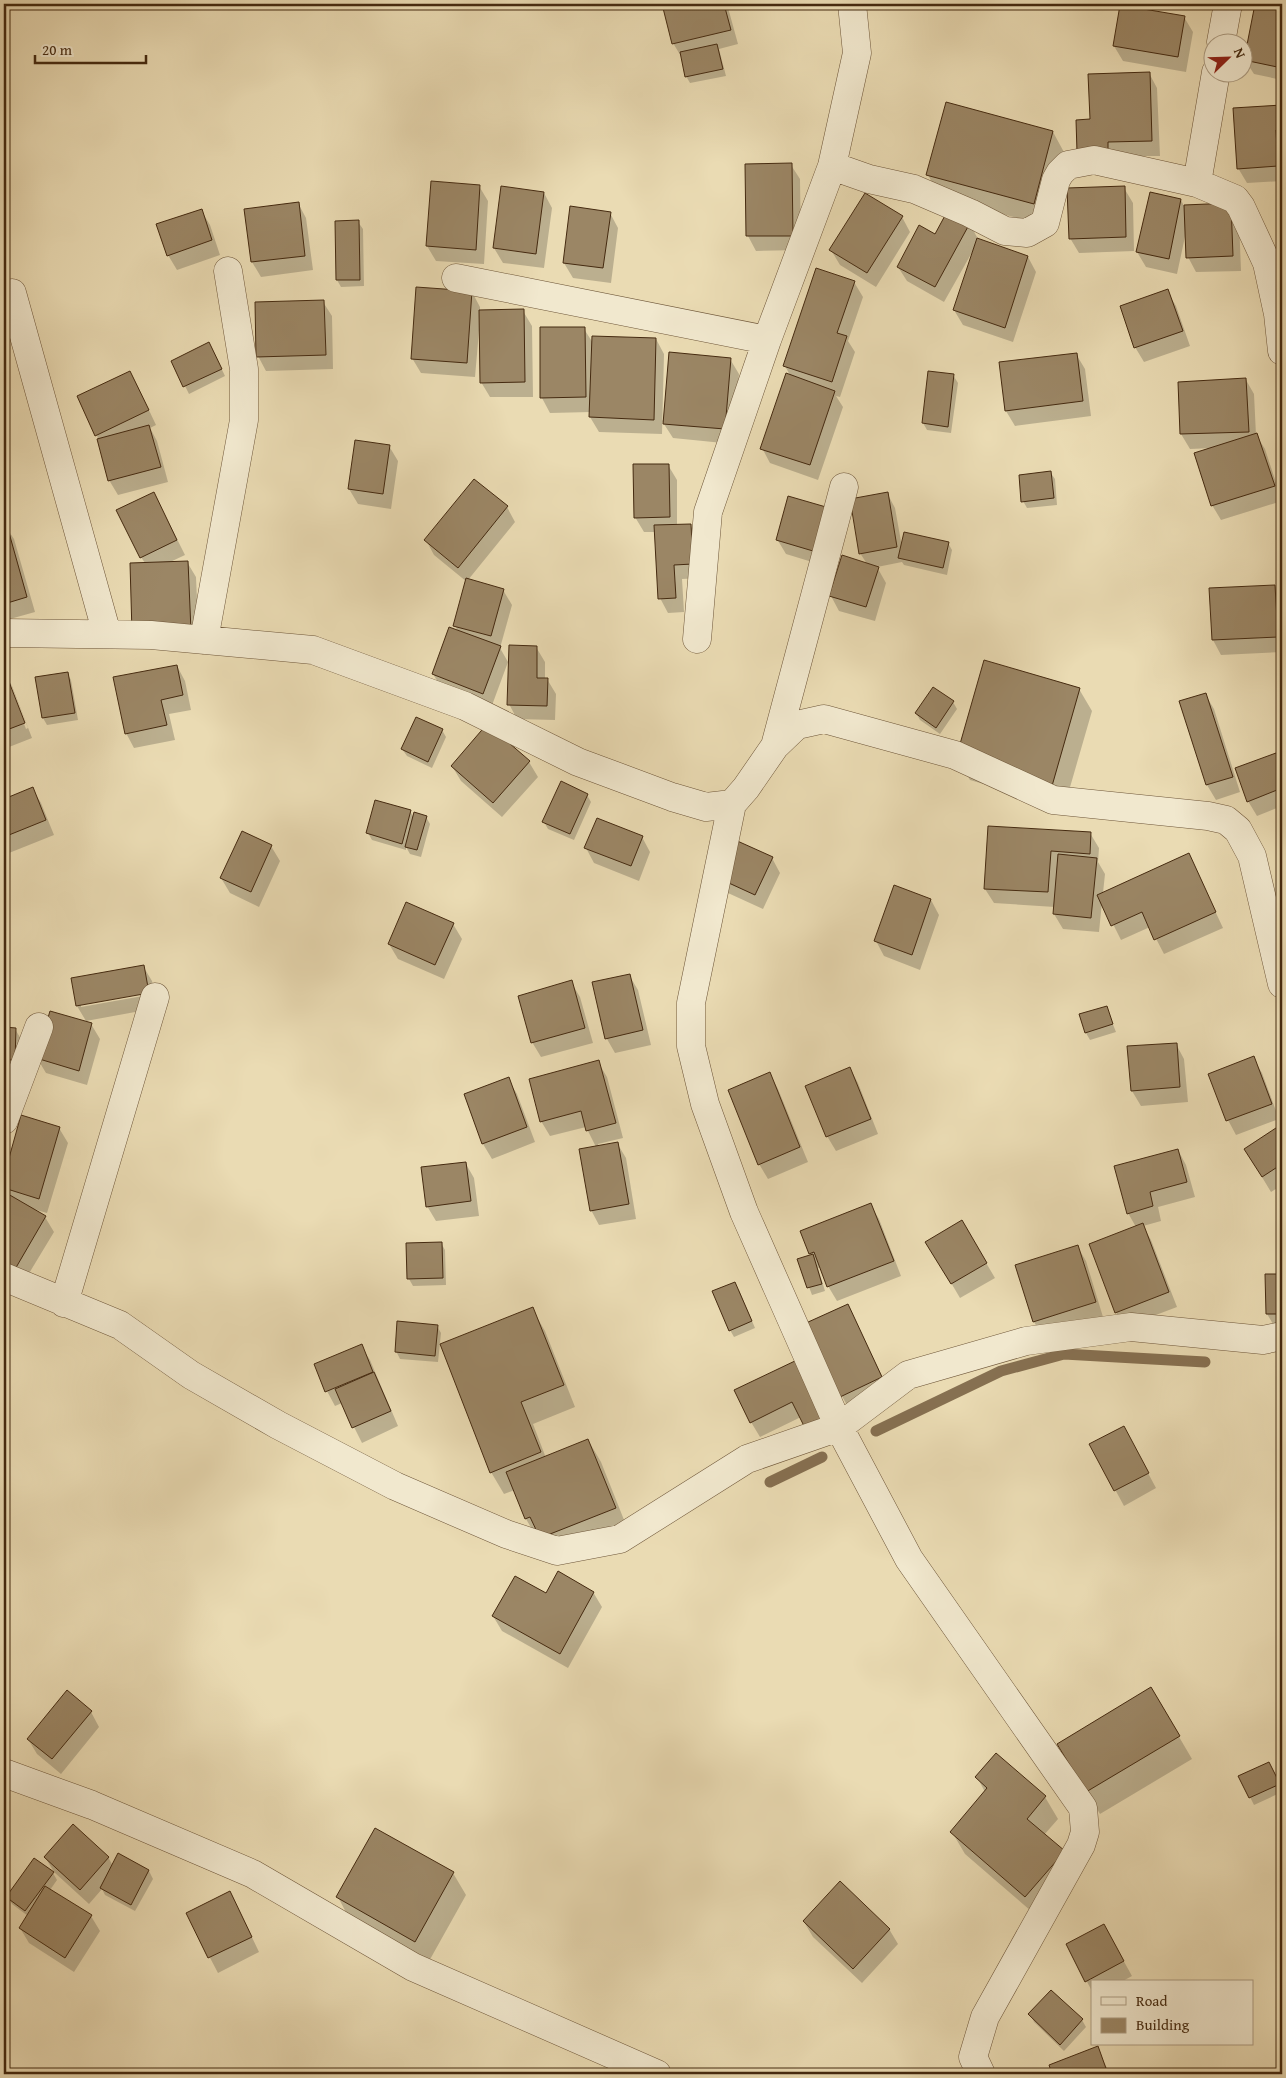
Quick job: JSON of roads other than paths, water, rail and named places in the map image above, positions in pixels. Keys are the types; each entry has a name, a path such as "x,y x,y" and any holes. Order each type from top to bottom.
{"street":[{"path":"697,639 708,512 767,340 832,166 857,53 852,4"},
{"path":"1223,32 1228,4"},
{"path":"1197,183 1214,82"},
{"path":"832,166 869,179 914,189 970,213 1005,231 1027,233 1044,223 1056,180 1068,165 1094,160 1197,183 1235,199 1241,207 1267,263 1278,314 1282,351"},
{"path":"204,640 244,420 244,369 228,271"},
{"path":"456,278 767,340"},
{"path":"12,294 107,634"},
{"path":"775,746 844,487"},
{"path":"4,633 151,635 314,650 465,706 578,762 672,797 706,807 732,804"},
{"path":"981,2074 973,2057 985,2017 1076,1858 1085,1832 1083,1808 909,1559 839,1427 744,1212 705,1104 691,1046 691,1003 732,804 746,788 775,746 797,725 824,719 955,755 1053,800 1208,816 1226,820 1238,830 1252,856 1282,984"},
{"path":"64,1303 155,997"},
{"path":"4,1120 39,1028"},
{"path":"4,1277 120,1325 191,1374 278,1425 395,1486 506,1534 557,1551 620,1539 747,1459 839,1427 908,1375 1026,1341 1131,1327 1263,1340 1282,1336"},
{"path":"4,1773 92,1805 253,1874 413,1968 657,2074"}],"waterway":[{"path":"876,1431 1001,1371 1064,1354 1205,1362"},
{"path":"770,1482 822,1457"}]}
